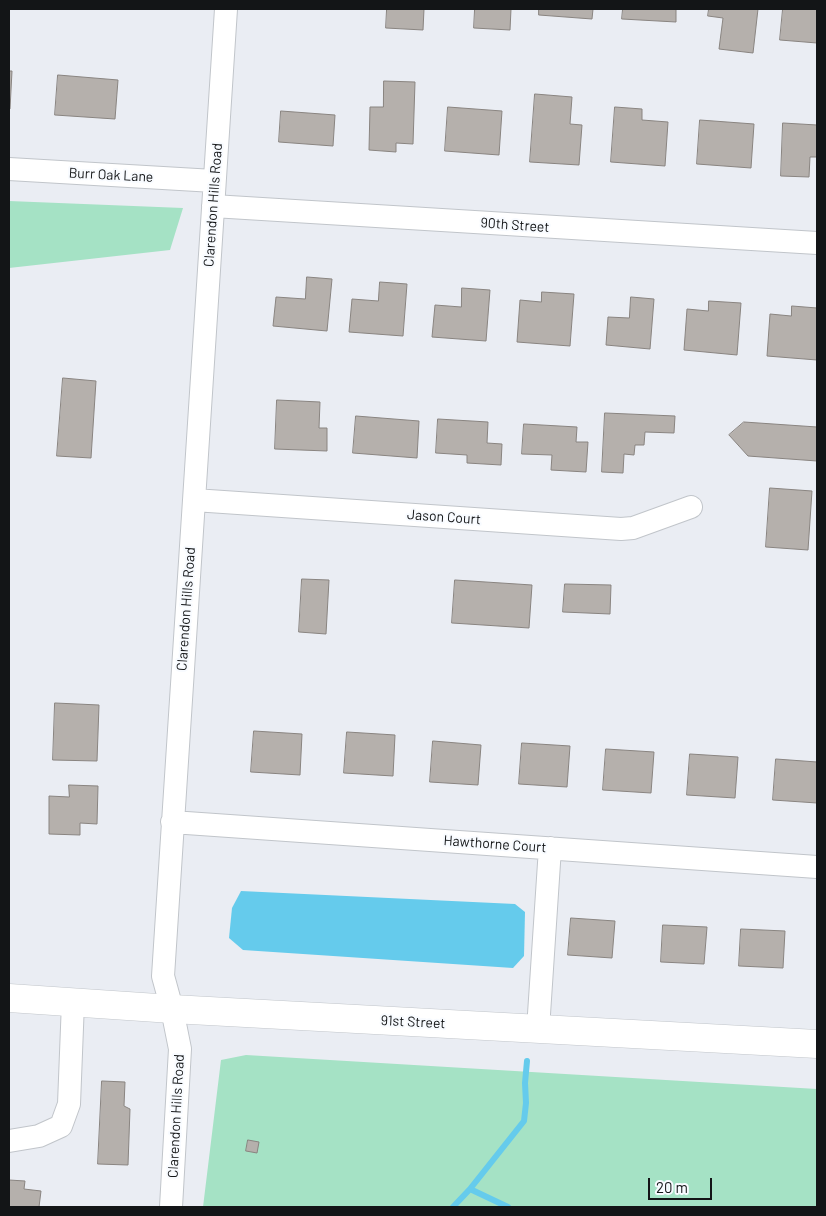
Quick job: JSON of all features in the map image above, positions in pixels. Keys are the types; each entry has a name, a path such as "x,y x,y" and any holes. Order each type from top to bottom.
{"main road":[{"name":"91st Street","path":"9,998 172,1009 817,1044"}],"street":[{"name":"Clarendon Hills Road","path":"171,1207 180,1048 172,1009 162,976 226,9"},
{"name":"Burr Oak Lane","path":"9,169 214,181"},
{"name":"90th Street","path":"212,206 817,243"},
{"name":"Jason Court","path":"194,500 621,529 633,528 691,507"},
{"name":"Hawthorne Court","path":"172,822 817,867"},
{"path":"538,1029 550,848"},
{"path":"9,1141 39,1136 61,1126 69,1104 73,1002"}],"green space":[{"path":"9,201 183,208 170,250 9,268"},
{"path":"246,1055 817,1089 817,1207 203,1207 221,1060"}],"water":[{"path":"241,891 515,904 525,912 524,956 513,968 243,950 229,938 232,908"}],"building":[{"path":"387,9 424,9 423,30 386,28"},
{"path":"475,9 511,9 510,30 474,28"},
{"path":"539,9 593,9 592,19 539,15"},
{"path":"623,9 676,9 676,22 622,19"},
{"path":"709,9 758,9 753,53 719,49 723,18 708,16"},
{"path":"783,9 817,9 817,43 780,40"},
{"path":"9,71 12,71 10,109 9,109"},
{"path":"58,75 118,80 115,119 55,115"},
{"path":"384,81 415,82 413,144 396,143 396,152 369,150 370,107 383,107"},
{"path":"535,94 572,97 570,124 582,125 579,165 530,162"},
{"path":"448,107 502,111 499,155 445,151"},
{"path":"615,107 642,109 642,120 668,122 665,166 611,162"},
{"path":"281,111 335,115 333,146 279,142"},
{"path":"700,120 754,124 751,168 697,164"},
{"path":"783,123 817,125 817,157 810,157 809,177 781,176"},
{"path":"307,277 332,279 327,331 273,326 276,297 305,299"},
{"path":"380,282 407,284 403,336 349,332 352,299 378,301"},
{"path":"462,288 490,290 486,341 432,337 435,305 461,307"},
{"path":"542,292 574,294 570,346 517,342 520,300 541,302"},
{"path":"631,297 654,299 650,349 606,345 608,317 629,318"},
{"path":"709,301 741,303 737,355 684,350 687,309 708,311"},
{"path":"792,306 817,308 817,360 767,356 770,314 791,316"},
{"path":"63,378 96,381 91,458 57,456"},
{"path":"277,400 320,402 319,428 327,428 327,451 275,449"},
{"path":"605,413 675,416 674,433 645,432 644,445 635,445 634,455 624,454 623,473 602,472"},
{"path":"356,416 419,421 417,458 353,453"},
{"path":"438,419 488,422 487,443 502,444 501,465 467,463 467,455 436,453"},
{"path":"744,422 817,427 817,461 748,456 729,435"},
{"path":"524,424 577,427 576,442 588,442 586,472 551,470 552,455 522,454"},
{"path":"770,488 812,491 808,550 766,547"},
{"path":"302,579 329,580 326,634 299,632"},
{"path":"455,580 532,585 529,628 452,623"},
{"path":"565,584 611,585 610,614 563,612"},
{"path":"55,703 99,705 97,761 53,760"},
{"path":"254,731 302,734 300,775 251,772"},
{"path":"347,732 395,735 393,776 344,773"},
{"path":"433,741 481,745 478,785 430,782"},
{"path":"522,743 570,746 567,787 519,784"},
{"path":"606,749 654,752 651,793 603,790"},
{"path":"690,754 738,757 735,798 687,795"},
{"path":"776,759 817,762 817,803 773,800"},
{"path":"69,785 98,786 97,824 80,823 80,835 49,834 49,796 69,797"},
{"path":"571,918 615,921 612,958 568,955"},
{"path":"663,925 707,927 704,964 661,962"},
{"path":"741,929 785,931 783,968 739,966"},
{"path":"102,1081 125,1082 124,1106 130,1109 128,1165 98,1164"},
{"path":"248,1140 259,1142 257,1153 246,1151"},
{"path":"9,1180 25,1181 24,1189 41,1191 39,1207 9,1207"}],"waterway":[{"path":"470,1189 524,1121 527,1061"},
{"path":"453,1207 470,1189 508,1207"}]}
